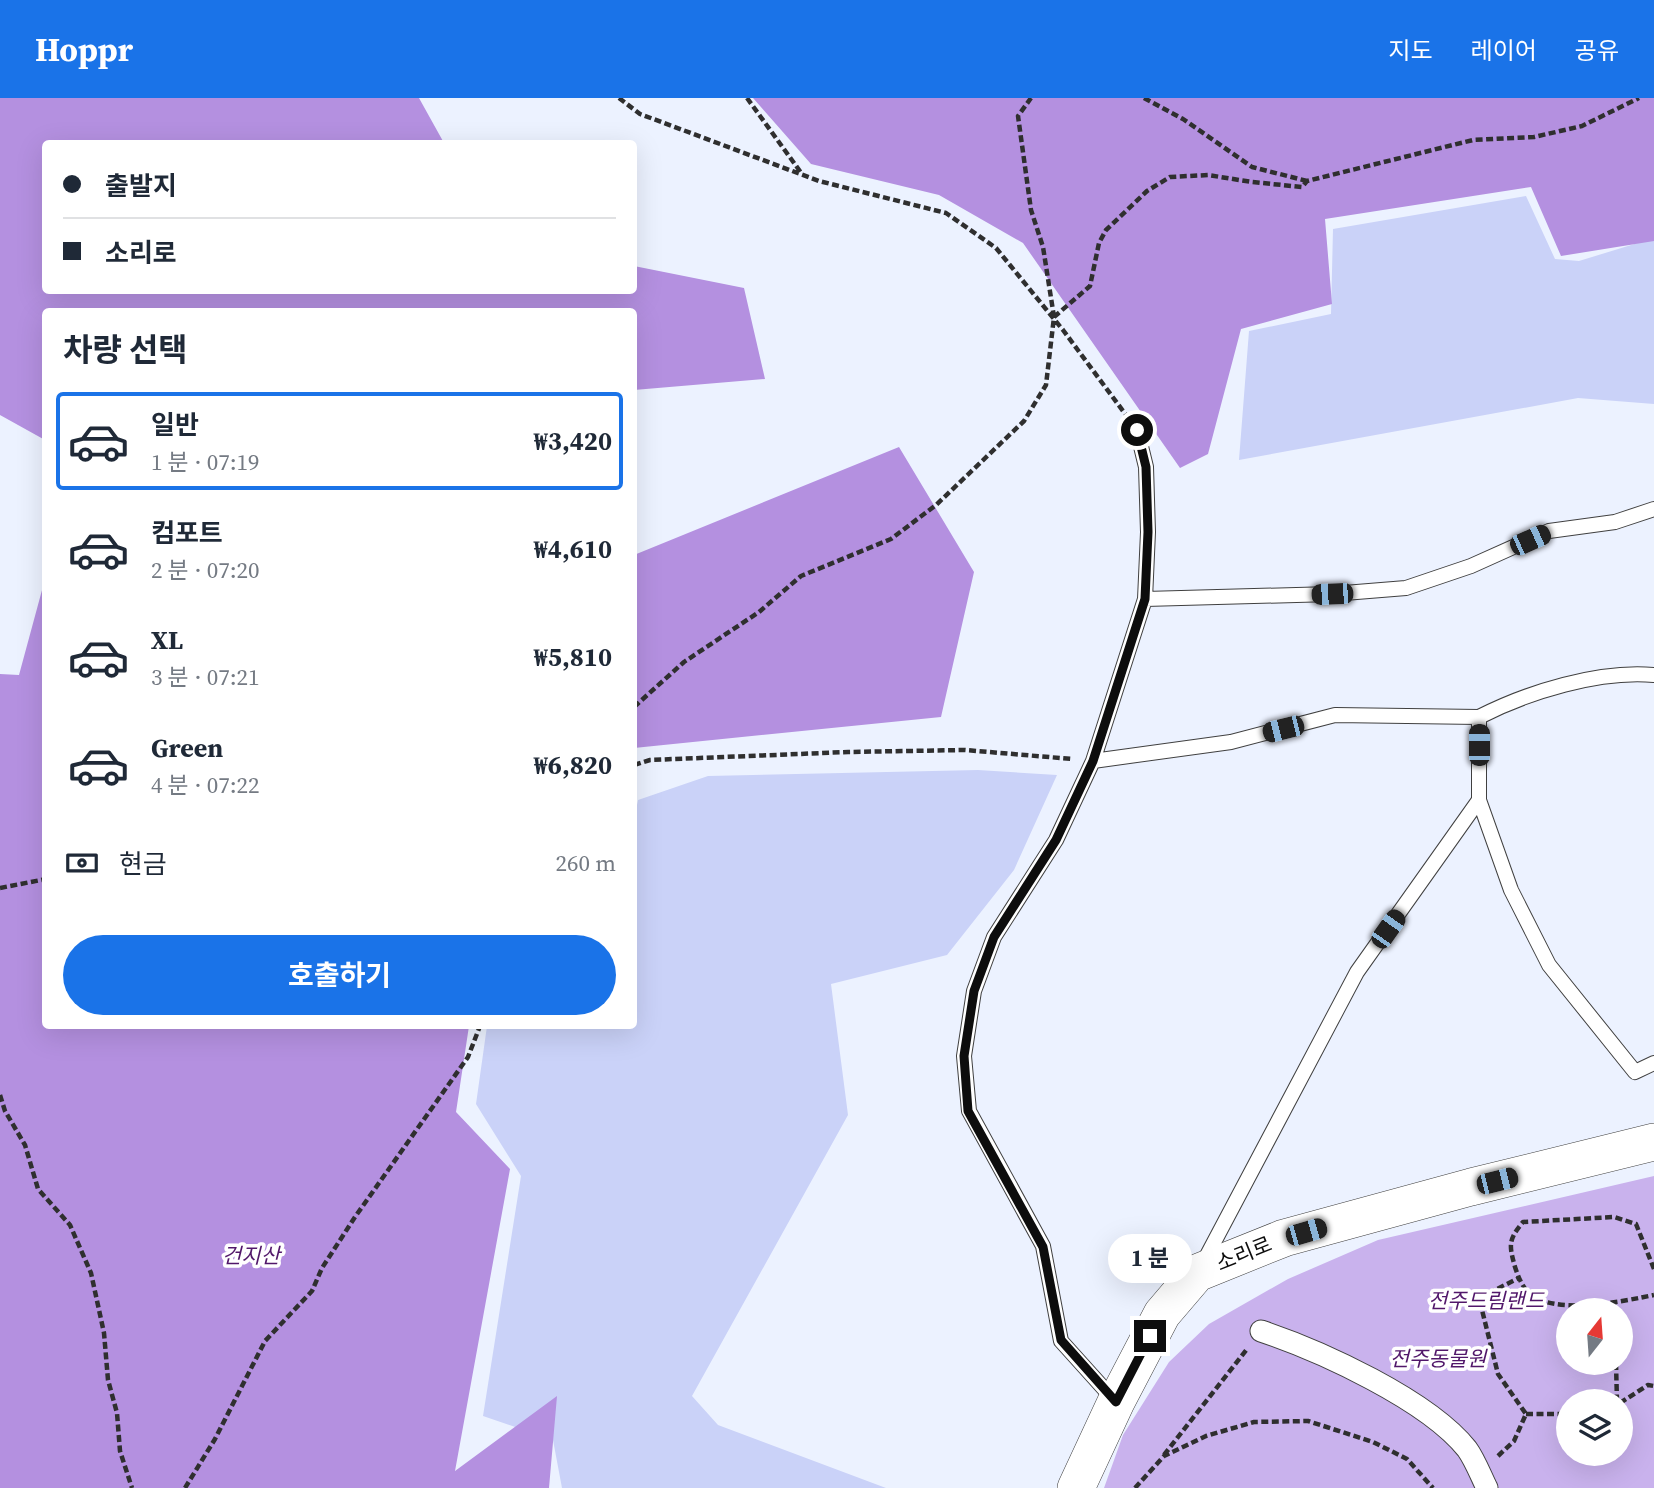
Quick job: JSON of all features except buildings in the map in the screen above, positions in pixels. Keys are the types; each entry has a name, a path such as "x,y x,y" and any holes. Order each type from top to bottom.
{"street":[{"name":"소리로","path":"1076,1488 1116,1402 1162,1314 1197,1273 1284,1238 1458,1190 1654,1142"},
{"path":"1261,1331 1296,1343 1365,1376 1432,1415 1467,1450 1483,1480"}],"lane":[{"path":"1116,1402 1061,1340 1043,1247 968,1111 964,1056 974,991 994,937 1056,840 1093,761 1145,599 1148,532 1146,467 1137,430"},
{"path":"1145,599 1332,594 1406,588 1471,566 1549,531 1615,522 1654,509"},
{"path":"1093,761 1231,742 1335,715 1479,717 1501,706 1574,682 1637,674 1654,675"},
{"path":"1479,717 1479,800 1511,890 1549,965 1635,1072 1654,1063"},
{"path":"1197,1273 1357,972 1479,800"}],"path":[{"path":"618,98 640,114 803,175 946,214 996,248 1054,318 1137,430"},
{"path":"747,98 803,175"},
{"path":"637,704 684,662 759,612 802,576 891,539 936,505 1024,422 1046,385 1054,318 1044,247 1031,209 1018,116 1031,98"},
{"path":"1144,98 1183,119 1252,167 1307,181 1473,139 1534,137 1582,126 1639,98"},
{"path":"1054,318 1090,286 1099,243 1106,230 1147,191 1170,177 1208,175 1302,187 1307,181"},
{"path":"637,764 650,760 965,750 1093,761"},
{"path":"0,888 42,880"},
{"path":"185,1488 215,1440 265,1341 312,1290 355,1217 468,1057 479,1029"},
{"path":"0,1095 5,1111 24,1145 38,1189 70,1225 92,1273 104,1333 108,1380 117,1413 120,1451 132,1488"},
{"path":"1556,1305 1529,1294 1519,1278 1510,1248 1513,1235 1523,1222 1614,1217 1636,1224 1654,1269"},
{"path":"1519,1278 1479,1298 1498,1374 1526,1414"},
{"path":"1633,1299 1654,1294"},
{"path":"1135,1488 1164,1456 1261,1331"},
{"path":"1633,1394 1648,1385 1654,1386"},
{"path":"1526,1414 1556,1413"},
{"path":"1483,1480 1514,1441 1526,1414"},
{"path":"1164,1456 1206,1436 1254,1423 1308,1421 1373,1442 1407,1459 1433,1488"}],"shaded area":[{"path":"1526,196 1555,259 1579,261 1654,238 1654,404 1578,398 1239,460 1249,331 1331,314 1333,229"},
{"path":"978,770 1057,775 1014,870 947,955 831,984 848,1115 692,1396 718,1425 886,1488 562,1488 553,1440 483,1416 521,1176 476,1104 487,1029 637,1029 638,800 708,776"}],"green space":[{"path":"0,98 419,98 442,140 42,140 42,294 637,294 637,267 744,288 765,379 637,390 637,308 42,308 42,438 0,415"},
{"path":"753,98 1654,98 1654,241 1561,256 1531,187 1325,219 1332,304 1241,329 1208,454 1180,468 1023,243 939,195 811,164"},
{"path":"899,447 974,572 941,717 637,748 637,554"},
{"name":"건지산","path":"42,590 42,1029 469,1029 456,1112 510,1169 455,1471 557,1396 549,1488 0,1488 0,674 19,675"},
{"name":"전주동물원","path":"1654,1176 1654,1488 1104,1488 1123,1435 1169,1362 1209,1324 1288,1279 1378,1240"}],"route":[{"path":"1137,430 1146,467 1148,532 1145,599 1093,761 1056,840 994,937 974,991 964,1056 968,1111 1043,1247 1061,1340 1116,1402 1150,1336"}],"park label":[{"name":"전주드림랜드","path":"1486,1301"}]}
